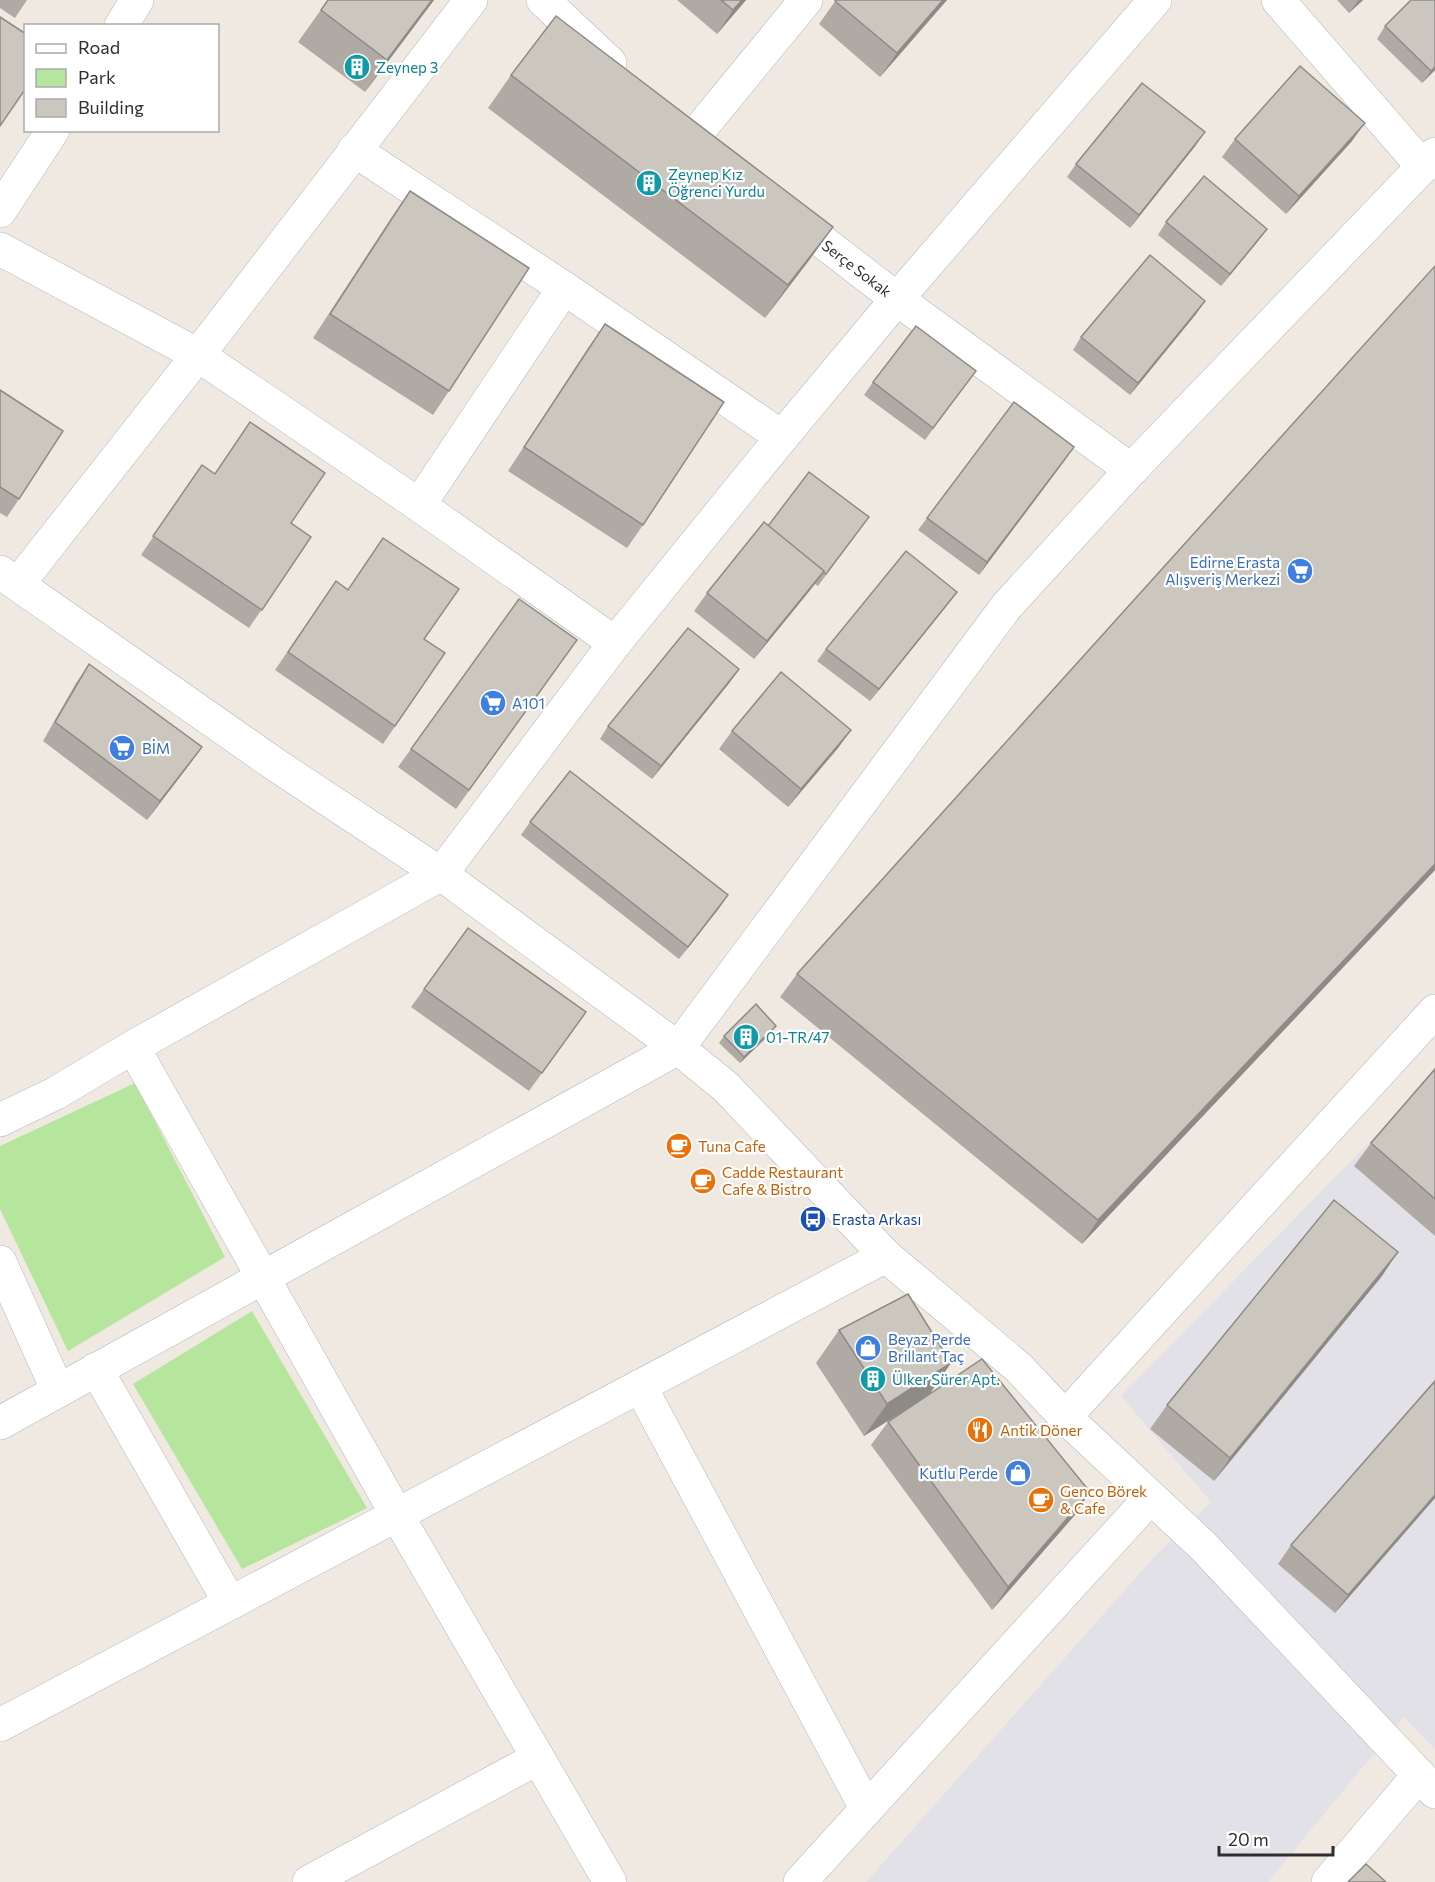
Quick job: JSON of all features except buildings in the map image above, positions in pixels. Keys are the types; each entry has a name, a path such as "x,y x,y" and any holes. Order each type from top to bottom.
{"street":[{"path":"122,24 137,0"},
{"path":"471,0 198,355 9,578 276,765 441,874 678,1048 726,1087 886,1256 1019,1368 1065,1417 1203,1546 1427,1783 1328,1882"},
{"path":"543,0 630,82"},
{"path":"692,139 806,0"},
{"path":"0,1120 56,1093 133,1047 441,874 615,643 782,437 897,299 1155,0"},
{"path":"0,1423 678,1048 1006,607 1131,470 1429,160 1278,0"},
{"path":"0,212 51,132"},
{"path":"354,150 564,288 782,437"},
{"name":"Serçe Sokak","path":"766,198 897,299 1131,470"},
{"path":"0,249 198,355 419,505 615,643"},
{"path":"419,505 564,288"},
{"path":"1065,1417 1435,1011"},
{"path":"133,1047 397,1515 610,1882"},
{"path":"0,1725 886,1256"},
{"path":"0,1262 58,1391"},
{"path":"96,1369 230,1603"},
{"path":"640,1386 866,1808"},
{"path":"800,1882 1150,1498"},
{"path":"309,1882 538,1758"}],"shaded area":[{"path":"1435,1075 1435,1749 1404,1717 1268,1882 866,1882 1155,1556 1211,1502 1121,1396"}],"green space":[{"path":"135,1083 225,1257 68,1351 0,1209 0,1146"},
{"path":"252,1311 367,1508 242,1569 133,1384"}],"place":[{"name":"Zeynep 3","path":"357,67"},
{"name":"Zeynep Kız Öğrenci Yurdu","path":"649,183"},
{"name":"Edirne Erasta Alışveriş Merkezi","path":"1300,571"},
{"name":"A101","path":"493,703"},
{"name":"BİM","path":"122,748"},
{"name":"01-TR/47","path":"746,1037"},
{"name":"Tuna Cafe","path":"679,1146"},
{"name":"Cadde Restaurant Cafe & Bistro","path":"703,1181"},
{"name":"Erasta Arkası","path":"813,1219"},
{"name":"Beyaz Perde Brillant Taç","path":"868,1348"},
{"name":"Ülker Sürer Apt.","path":"873,1379"},
{"name":"Antik Döner","path":"980,1430"},
{"name":"Kutlu Perde","path":"1018,1473"},
{"name":"Genco Börek & Cafe","path":"1041,1500"}]}
